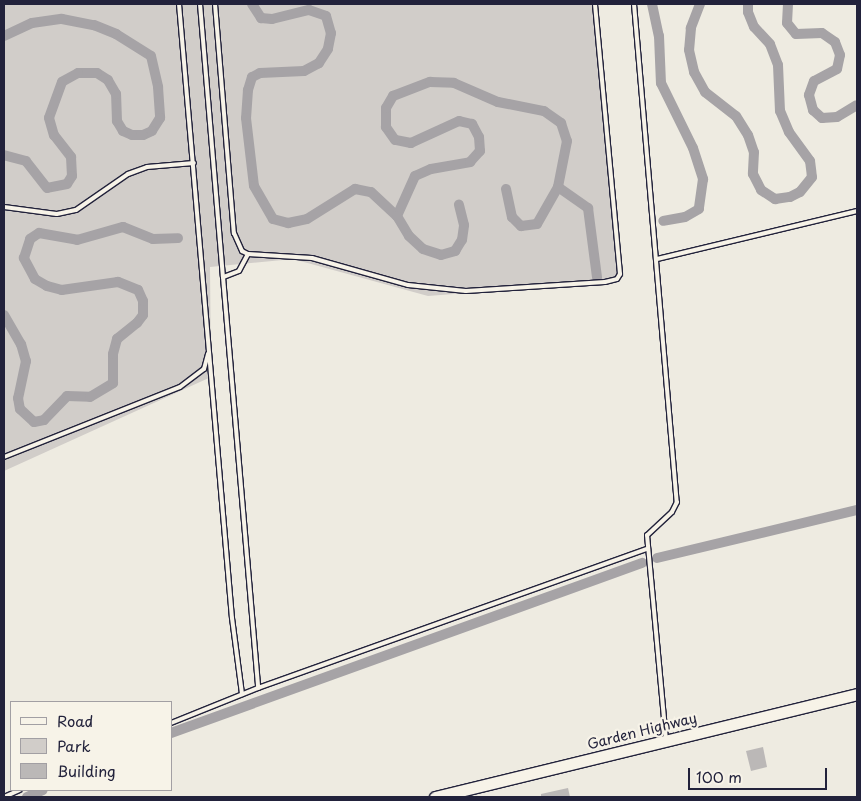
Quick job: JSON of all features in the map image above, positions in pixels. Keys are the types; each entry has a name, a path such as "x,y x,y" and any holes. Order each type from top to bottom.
{"main road":[{"name":"Garden Highway","path":"435,797 857,694"}],"lane":[{"path":"179,4 232,618 242,694"},
{"path":"200,4 258,688"},
{"path":"215,4 234,232 237,244 248,254 312,258 408,285 450,290 617,279 620,269 595,4"},
{"path":"634,4 677,502 672,512 647,535 666,740"},
{"path":"4,207 58,214 76,210 128,174 147,167 194,163"},
{"path":"657,259 857,211"},
{"path":"222,277 239,271 248,254"},
{"path":"4,457 188,382 208,359 209,337"},
{"path":"172,723 258,688 648,548"},
{"path":"4,797 18,791"}],"green space":[{"path":"4,4 598,4 619,281 428,296 293,259 210,267 211,377 4,471"}],"building":[{"path":"763,747 767,767 751,771 746,751"},
{"path":"568,788 570,797 541,797 541,794"}],"waterway":[{"path":"252,4 261,18 272,19 309,10 326,16 331,33 328,49 319,63 304,71 260,73 252,77 248,90 246,118 254,186 273,219 288,223 307,219 355,189 371,192 397,216 415,176 431,169 470,162 480,151 479,137 472,124 459,121 411,143 395,140 386,127 386,108 393,96 430,82 454,83 498,102 544,111 561,123 567,141 558,187 588,208 597,277"},
{"path":"652,4 659,36 661,83 693,148 703,179 699,209 685,217 663,221"},
{"path":"700,4 691,28 689,50 694,72 705,92 736,116 748,135 754,152 753,174 761,190 775,199 790,197 800,192 812,177 810,161 789,132 780,111 778,65 770,44 754,27 748,12 748,4"},
{"path":"788,4 787,23 796,34 822,33 835,42 840,55 837,69 814,81 809,95 813,110 822,118 837,117 857,105"},
{"path":"4,36 32,23 62,19 94,25 116,34 151,56 158,87 160,118 152,131 143,135 132,135 123,131 117,121 116,94 108,80 97,73 78,73 62,82 49,118 54,135 71,157 72,176 67,184 47,188 26,161 4,155"},
{"path":"506,189 512,217 521,226 537,224 558,187"},
{"path":"397,216 409,236 423,249 441,255 455,251 462,240 464,225 459,205"},
{"path":"4,315 21,344 26,361 18,398 20,409 34,422 44,420 67,396 90,397 113,383 113,354 117,339 137,323 143,315 143,301 138,290 118,282 62,290 47,286 35,279 24,258 30,239 39,233 77,240 123,227 153,239 178,238"},
{"path":"657,558 857,510"},
{"path":"172,733 642,563"},
{"path":"27,797 41,791"}]}
